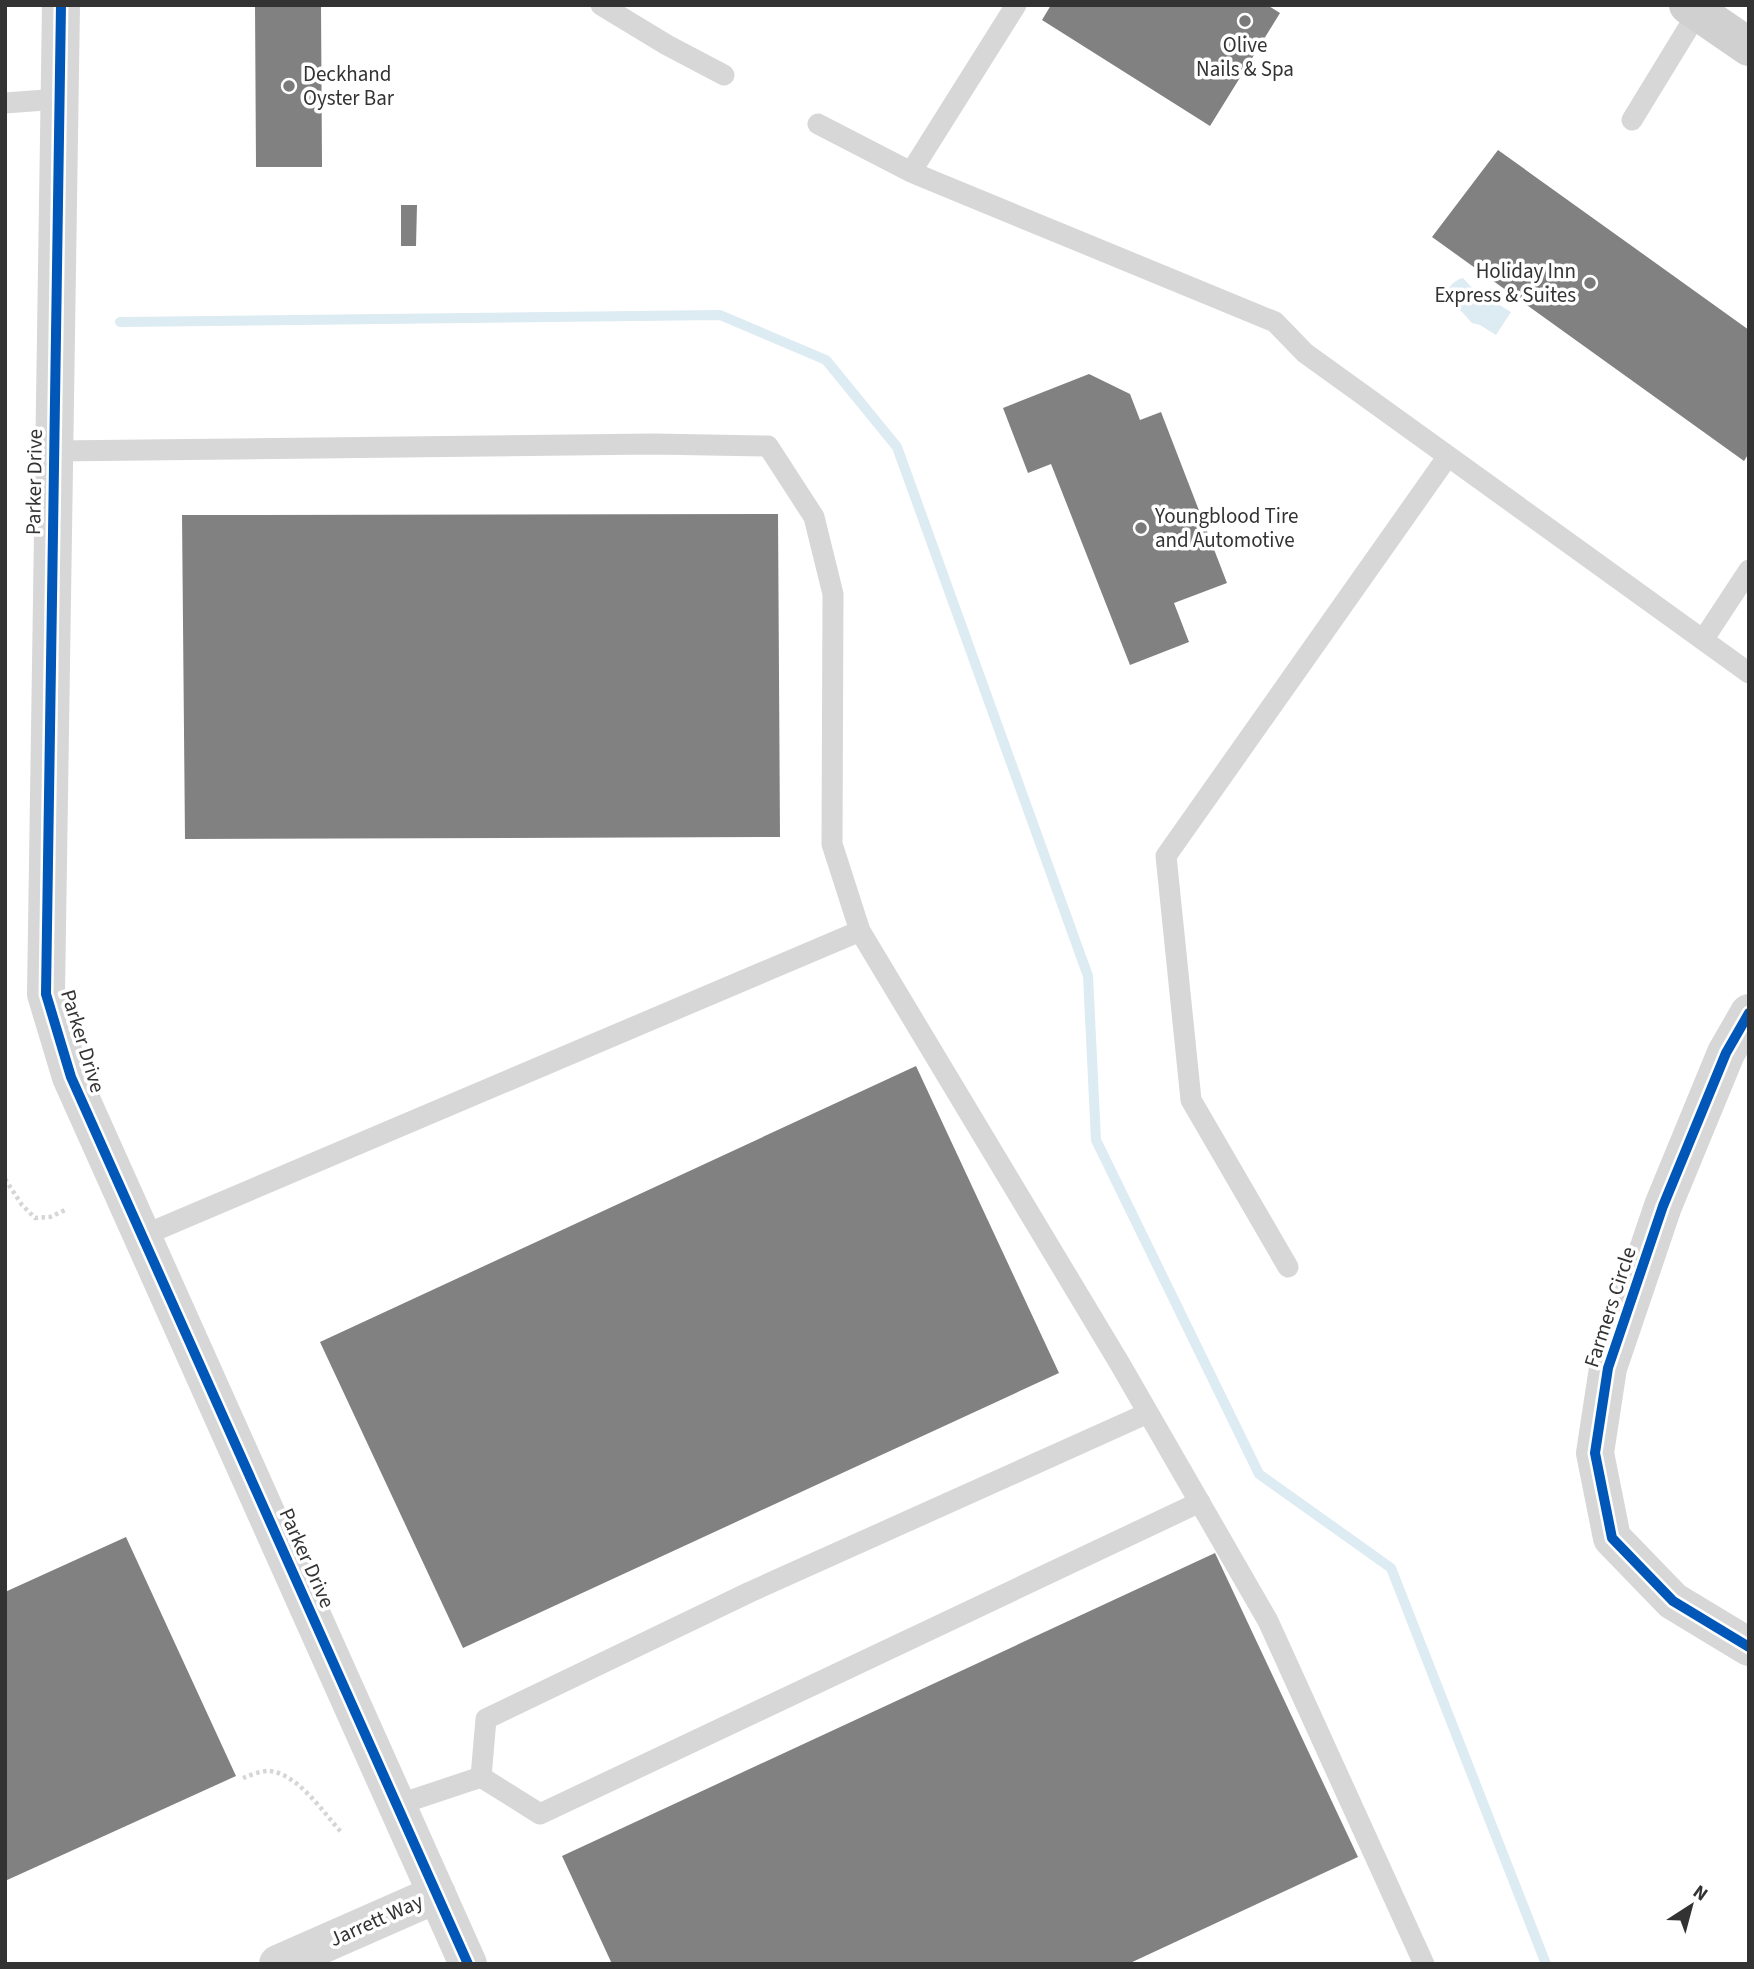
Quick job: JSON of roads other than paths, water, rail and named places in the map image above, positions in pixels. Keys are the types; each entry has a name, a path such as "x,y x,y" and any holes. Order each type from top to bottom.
{"main road":[{"path":"1693,9 1749,47"}],"street":[{"name":"Parker Drive","path":"61,5 46,994 71,1077 468,1964"},
{"name":"Farmers Circle","path":"1749,1013 1726,1053 1659,1219 1608,1368 1595,1453 1612,1538 1673,1601 1749,1647"},
{"name":"Jarrett Way","path":"278,1964 437,1894"}],"lane":[{"path":"601,5 667,46 724,75"},
{"path":"911,172 1016,5"},
{"path":"1632,120 1693,9"},
{"path":"5,103 60,99"},
{"path":"818,124 911,172 1275,322 1305,354 1749,673"},
{"path":"54,451 625,444 768,446 814,517 834,594 832,844 860,931 1149,1413 1268,1621 1424,1964"},
{"path":"1287,1267 1191,1100 1166,856 1448,456"},
{"path":"1703,640 1749,570"},
{"path":"142,1236 860,931"},
{"path":"481,1777 486,1720 750,1592 1149,1413"},
{"path":"481,1777 540,1814 1200,1502"},
{"path":"397,1805 481,1777"}],"waterway":[{"path":"120,322 720,315 826,360 897,447 1088,976 1096,1140 1259,1474 1391,1568 1546,1964"}],"place":[{"name":"Olive Nails & Spa","path":"1245,21"},
{"name":"Deckhand Oyster Bar","path":"289,86"},
{"name":"Holiday Inn Express & Suites","path":"1590,283"},
{"name":"Youngblood Tire and Automotive","path":"1141,528"}]}
